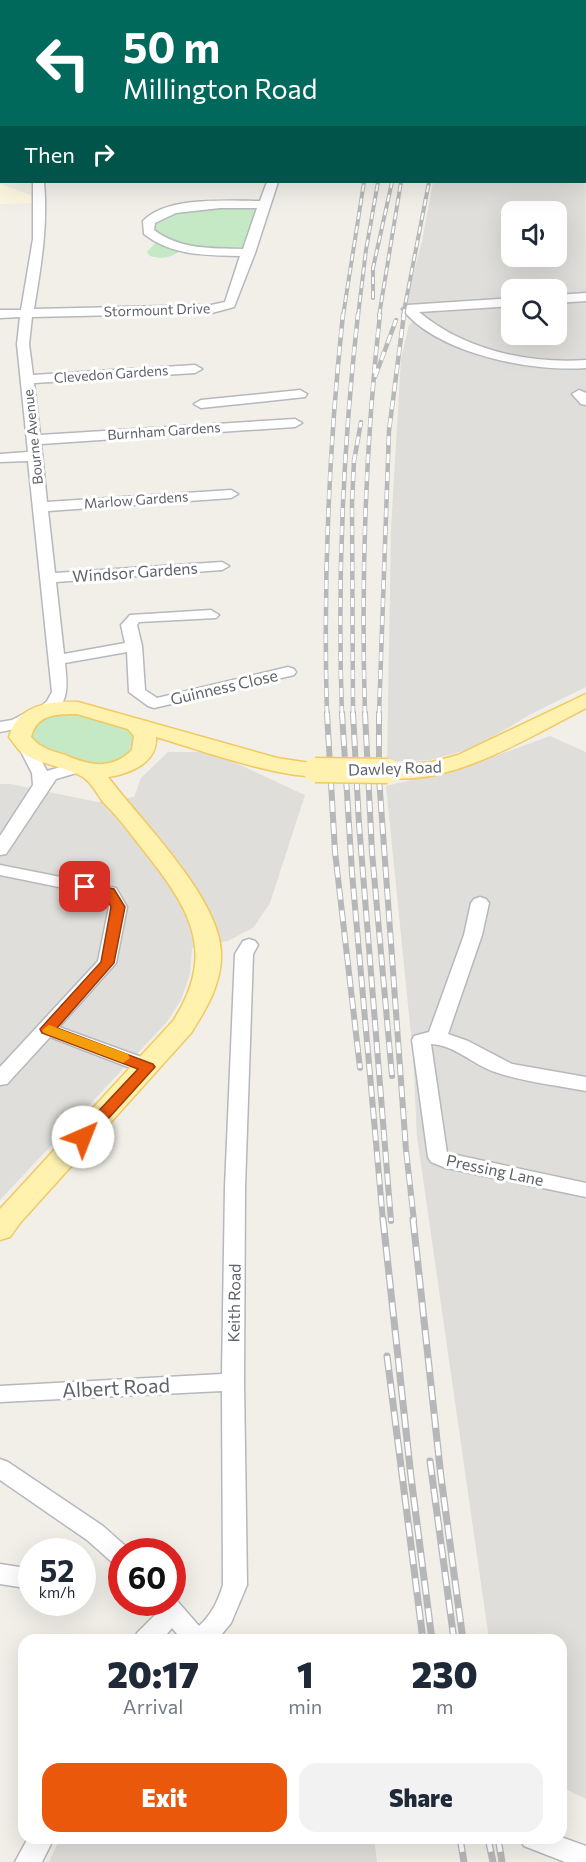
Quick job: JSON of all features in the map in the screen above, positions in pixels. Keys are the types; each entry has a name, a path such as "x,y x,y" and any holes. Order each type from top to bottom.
{"main road":[{"name":"Dawley Road","path":"38,712 57,707 78,708 275,764 315,770 388,771 433,769 466,760 586,700"},
{"path":"24,745 20,732 38,712"},
{"path":"120,805 124,778 145,746 147,739 144,730 136,725"},
{"name":"Dawley Road","path":"24,745 33,752 82,769 108,770 122,767 162,743 192,739"},
{"path":"0,1230 10,1216 148,1067 196,1005 206,979 209,952 201,922 185,892 95,775 82,769"}],"street":[{"name":"Bourne Avenue","path":"38,183 41,219 38,249 25,314 23,344 60,692"},
{"name":"Stormount Drive","path":"25,314 212,309 230,304 272,183"},
{"path":"249,254 171,246 158,241 148,231 149,221 174,209 264,204"},
{"path":"567,298 586,297"},
{"path":"501,303 408,309 433,330 466,347 556,366 586,364"},
{"path":"0,314 25,314"},
{"name":"Clevedon Gardens","path":"27,379 195,369"},
{"path":"201,404 300,394"},
{"path":"248,401 253,425"},
{"name":"Burnham Gardens","path":"33,440 295,423"},
{"path":"0,458 35,456"},
{"name":"Marlow Gardens","path":"41,507 231,494"},
{"name":"Windsor Gardens","path":"48,578 222,567"},
{"name":"Guinness Close","path":"210,615 135,618 129,625 134,646 137,692 154,703 288,672"},
{"path":"58,660 134,646"},
{"path":"38,712 54,704 60,692 78,708"},
{"name":"Dawley Road","path":"0,726 16,724 38,712"},
{"name":"Dawley Road","path":"0,737 24,745"},
{"path":"24,745 38,767 41,784"},
{"path":"0,849 41,784 50,775 82,769"},
{"path":"0,870 110,892 118,907 107,963 2,1074"},
{"path":"480,903 474,935 437,1037 447,1038 498,1066 586,1084"},
{"name":"Keith Road","path":"206,1634 216,1627 226,1613 235,1585 233,1382 235,1187 242,951"},
{"path":"47,1029 148,1067"},
{"name":"Pressing Lane","path":"437,1037 421,1040 438,1157 446,1161 586,1190"},
{"name":"Albert Road","path":"0,1394 233,1382"},
{"path":"0,1468 95,1533 108,1545"},
{"path":"0,1574 18,1577"},
{"path":"150,1634 163,1616"},
{"path":"177,1616 193,1634"},
{"path":"28,1862 38,1844"},
{"path":"549,1844 586,1858"}],"shaded area":[{"path":"433,183 585,183 586,292 567,293 567,279 501,279 501,298 405,305 422,241"},
{"path":"0,184 31,195 34,203 0,204"},
{"path":"586,300 586,687 531,714 474,748 430,760 387,762 391,529 401,359 409,325 425,312 501,306 501,345 567,345 567,301"},
{"path":"550,736 586,752 586,1799 567,1790 567,1634 488,1634 417,1137 413,1055 386,786 462,768"},
{"path":"168,752 212,752 305,795 270,903 254,927 228,941 192,948 190,974 181,1000 167,1022 0,1200 0,784 11,784 97,802 134,797 141,778"},
{"path":"57,1844 375,1844 377,1862 49,1862"}],"green space":[{"path":"264,204 249,253 185,248 172,256 160,258 150,256 147,252 157,241 149,221 174,209"},
{"path":"77,712 130,728 137,741 130,756 111,764 91,764 40,748 31,738 38,722 56,714"}],"railway":[{"path":"343,316 364,183"},
{"path":"358,316 366,250 378,183"},
{"path":"373,298 373,268 392,183"},
{"path":"379,316 401,183"},
{"path":"403,316 429,183"},
{"path":"327,715 328,514 343,314"},
{"path":"342,715 340,614 342,514 348,414 358,314"},
{"path":"365,715 365,514 380,314"},
{"path":"379,715 389,431 404,314"},
{"path":"375,377 396,320"},
{"path":"353,715 352,503 354,461 361,422"},
{"path":"327,713 335,852 360,1068"},
{"path":"342,713 352,873 383,1221"},
{"path":"353,713 359,824 391,1221"},
{"path":"365,713 372,852 392,1076"},
{"path":"379,715 379,778 406,1150 414,1221"},
{"path":"383,1219 411,1477 431,1634"},
{"path":"413,1219 441,1477 462,1634"},
{"path":"387,1356 422,1634"},
{"path":"430,1461 453,1634"},
{"path":"461,1844 464,1862"},
{"path":"489,1844 493,1862"},
{"path":"499,1844 502,1862"}],"slow traffic":[{"path":"49,1030 123,1058"}],"route":[{"path":"83,1137 148,1067 47,1029 107,963 118,907 110,892 85,887"}]}
